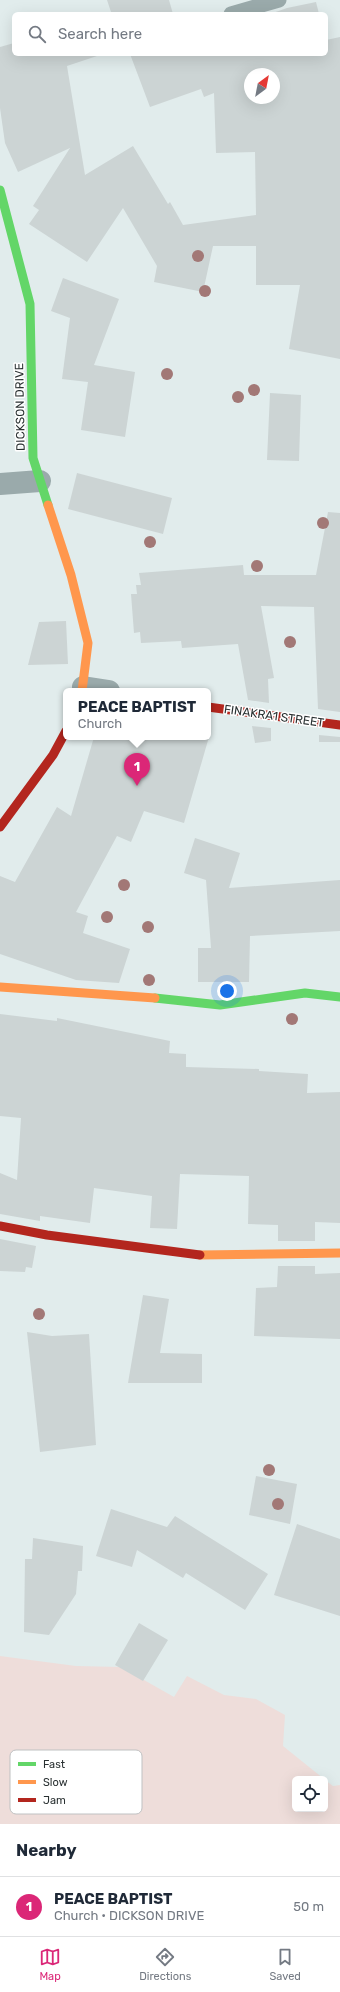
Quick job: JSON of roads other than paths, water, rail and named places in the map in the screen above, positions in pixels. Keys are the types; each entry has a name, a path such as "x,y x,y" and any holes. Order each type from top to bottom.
{"street":[{"name":"DICKSON DRIVE","path":"0,190 30,304 32,458 71,575 88,643 82,688"},
{"path":"0,484 40,481"},
{"name":"FINAKRA1 STREET","path":"211,707 340,725"},
{"path":"0,827 52,755 63,736"},
{"path":"0,987 130,996 220,1005 305,993 340,997"},
{"path":"0,1226 47,1235 200,1255 340,1253"}],"lane":[{"path":"238,12 279,0"}],"place":[{"name":"PEACE BAPTIST","path":"137,786"}]}
